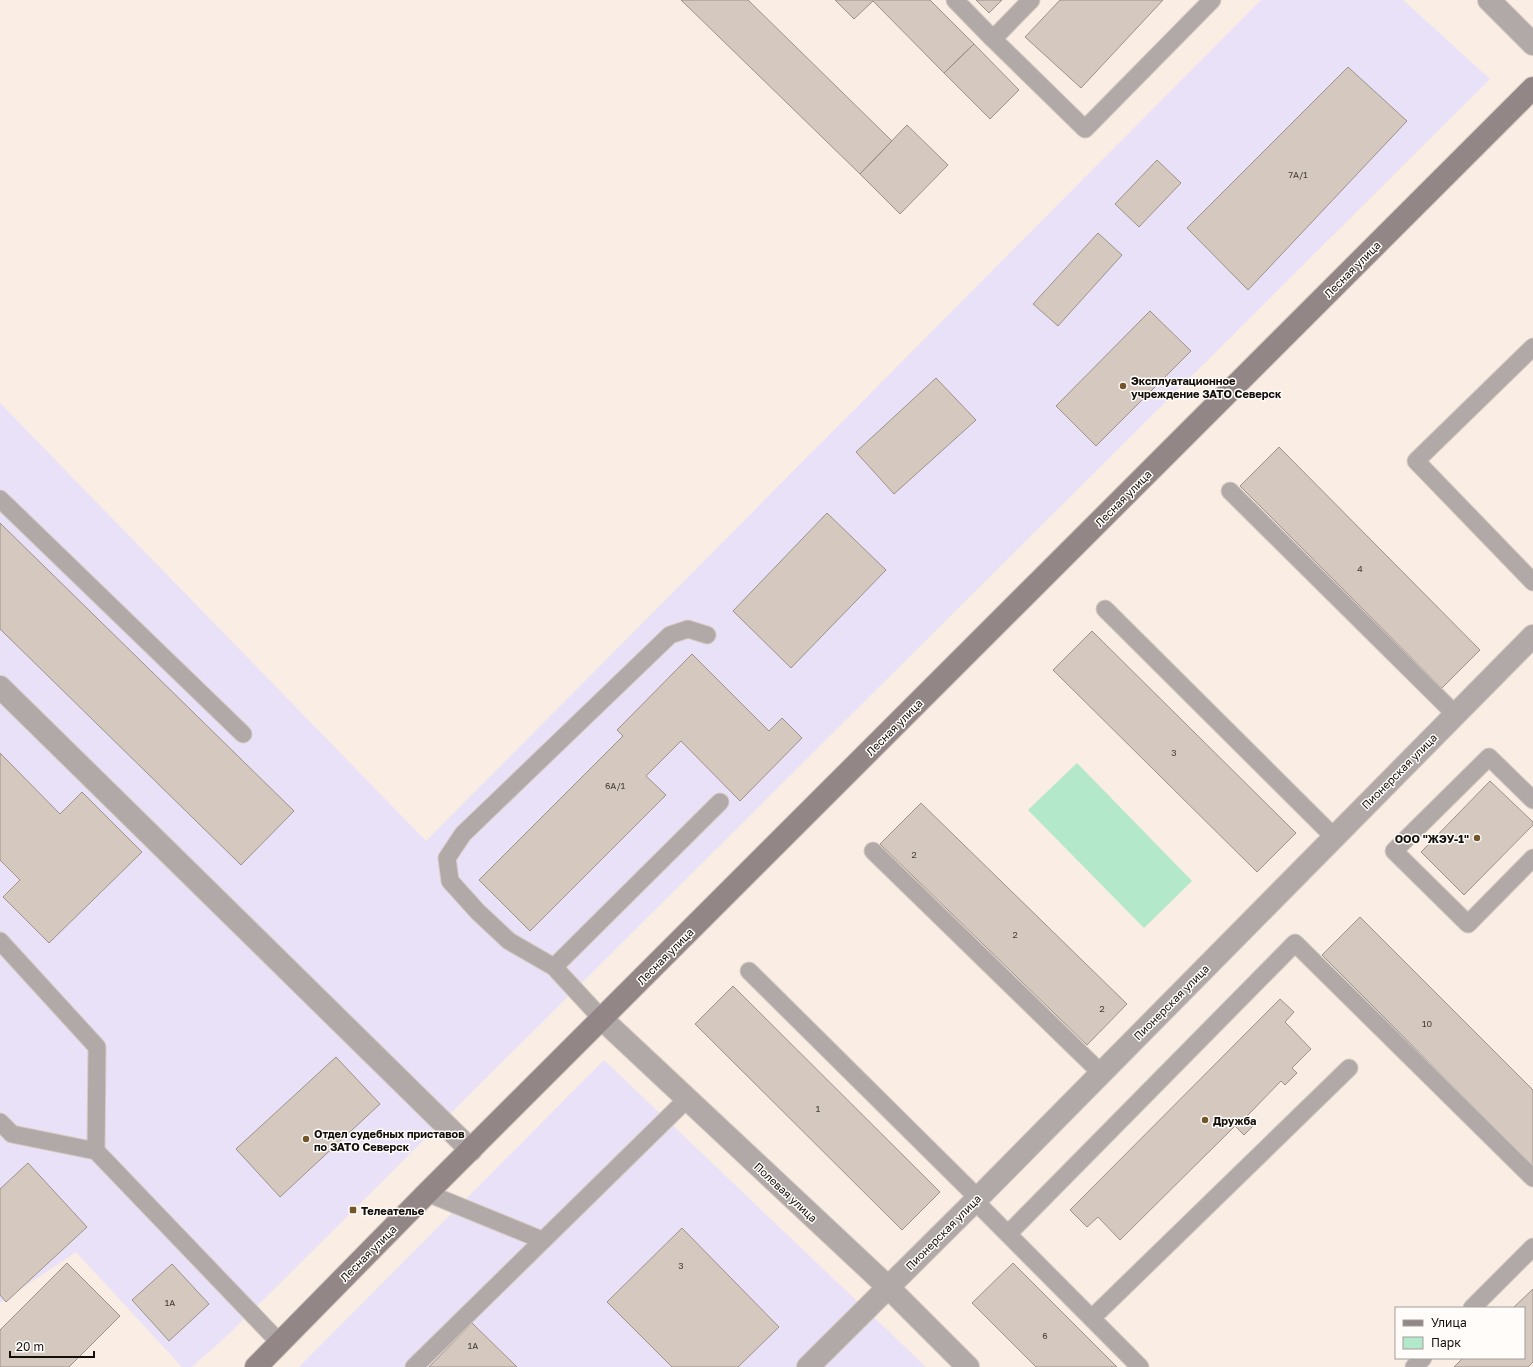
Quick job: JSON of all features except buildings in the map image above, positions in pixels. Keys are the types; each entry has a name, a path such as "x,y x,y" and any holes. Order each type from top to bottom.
{"main road":[{"name":"Лесная улица","path":"256,1367 427,1193 1533,88"}],"street":[{"path":"1489,0 1533,44"},
{"name":"Пионерская улица","path":"808,1367 976,1200 1533,636"},
{"path":"0,687 471,1150"},
{"name":"Полевая улица","path":"602,1019 686,1100 888,1287 968,1367"}],"lane":[{"path":"955,0 1085,129 1212,0"},
{"path":"993,39 1031,0"},
{"path":"1533,347 1416,461 1533,582"},
{"path":"1230,491 1455,714"},
{"path":"0,499 243,734"},
{"path":"1106,609 1334,837"},
{"path":"602,1019 554,967 508,941 478,912 450,881 447,858 463,834 670,635 688,629 707,635"},
{"path":"1533,800 1489,757 1394,852 1468,924 1533,858"},
{"path":"554,967 720,802"},
{"path":"872,851 1101,1073"},
{"path":"0,941 97,1047 96,1151"},
{"path":"1008,1234 1295,943 1533,1178"},
{"path":"749,971 1140,1367"},
{"path":"1092,1318 1349,1068"},
{"path":"414,1367 686,1100"},
{"path":"0,1122 12,1134 96,1151 280,1343"},
{"path":"427,1193 542,1240"},
{"path":"1473,1307 1533,1247"},
{"path":"1414,1367 1422,1359"}],"shaded area":[{"path":"1261,0 1403,0 1490,79 230,1333 192,1367 182,1367 76,1252 0,1303 0,403 426,841"},
{"path":"604,1060 926,1367 299,1367"}],"green space":[{"path":"1077,763 1192,881 1144,928 1028,810"}],"place":[{"name":"Эксплуатационное учреждение ЗАТО Северск","path":"1123,386"},
{"name":"ООО \"ЖЭУ-1\"","path":"1477,838"},
{"name":"Дружба","path":"1205,1120"},
{"name":"Отдел судебных приставов по ЗАТО Северск","path":"306,1139"},
{"name":"Телеателье","path":"353,1210"}]}
